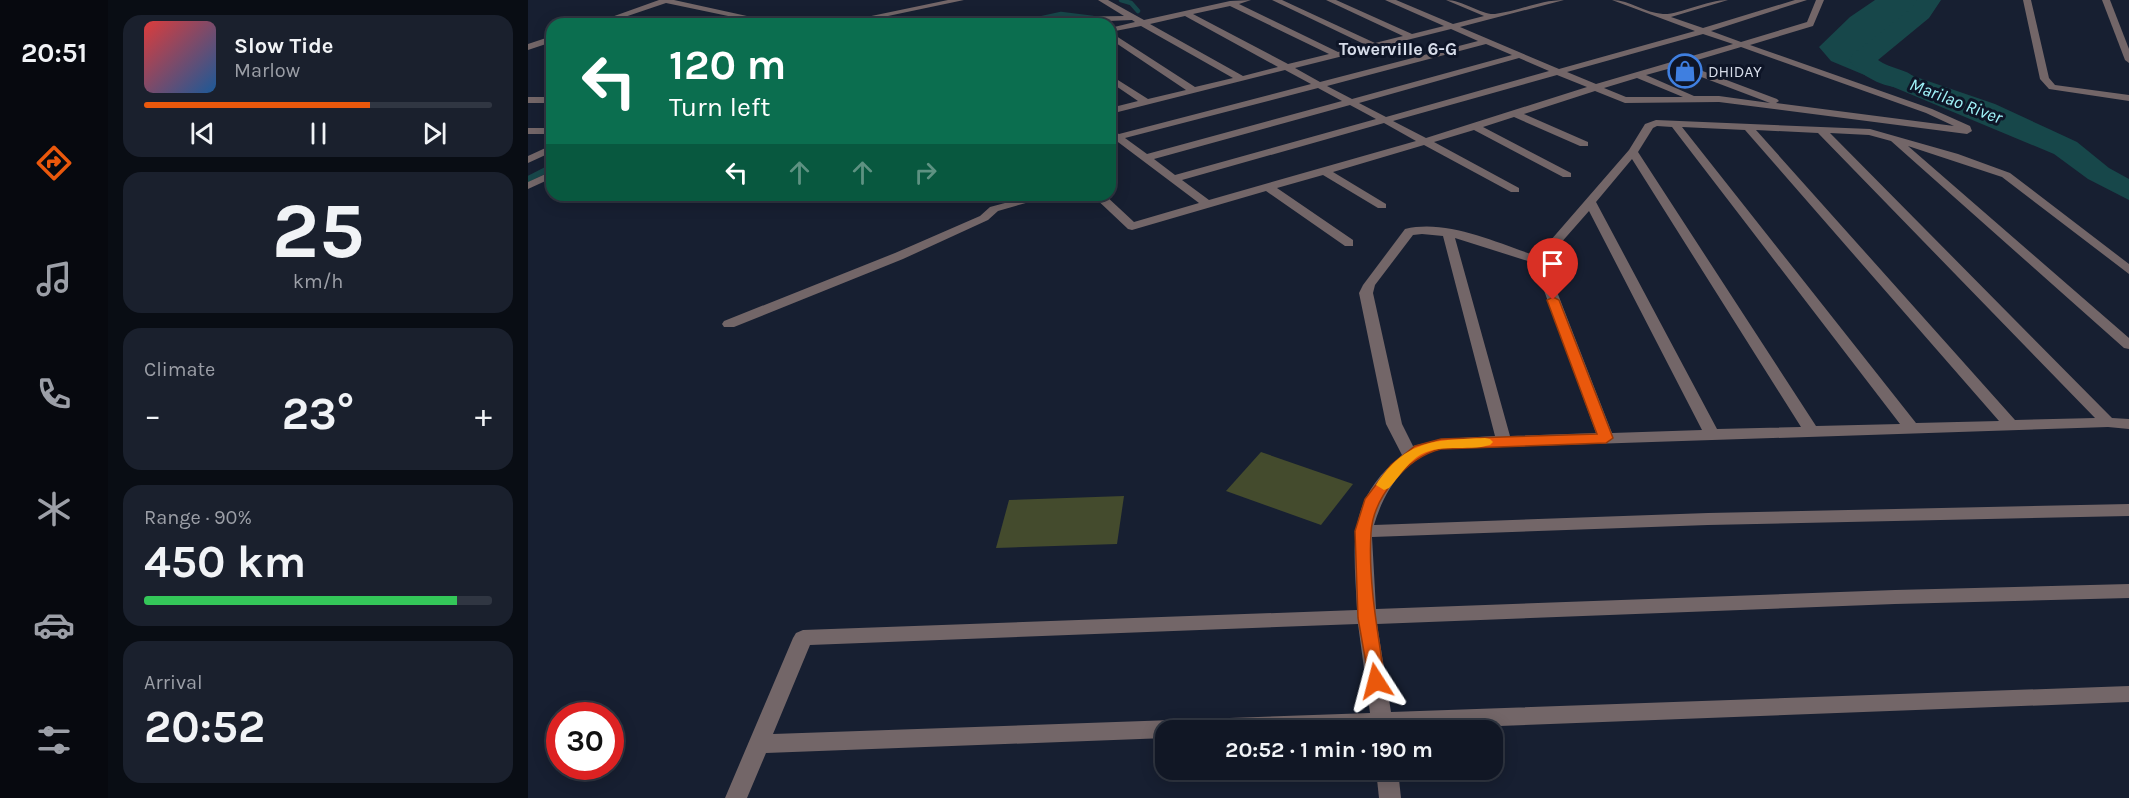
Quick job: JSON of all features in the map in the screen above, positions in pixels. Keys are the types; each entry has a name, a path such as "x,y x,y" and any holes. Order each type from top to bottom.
{"street":[{"path":"614,18 666,1 689,0"},
{"path":"922,0 931,6"},
{"path":"868,18 960,0"},
{"path":"1102,0 1242,79"},
{"path":"1116,29 1247,0"},
{"path":"1276,0 1374,46"},
{"path":"1330,0 1411,37"},
{"path":"1389,0 1625,100 1719,99 1967,130 1966,127 1929,111 1616,0"},
{"path":"1450,0 1492,17"},
{"path":"1116,110 1559,0"},
{"path":"1629,4 1645,0"},
{"path":"1664,16 1724,0"},
{"path":"1174,179 1703,31 1803,0"},
{"path":"1105,201 1132,226 1326,172 1476,127 1597,87 1810,24 1820,0"},
{"path":"2027,0 2045,79 2052,87 2129,98"},
{"path":"2106,0 2129,60"},
{"path":"666,1 750,18"},
{"path":"1230,3 1337,55"},
{"path":"1515,4 1526,9"},
{"path":"1185,14 1515,190"},
{"path":"1116,18 1134,18"},
{"path":"1116,39 1194,91"},
{"path":"528,47 546,41"},
{"path":"1116,134 1488,41"},
{"path":"1146,158 1522,55"},
{"path":"1675,64 1793,109"},
{"path":"1637,75 1697,99"},
{"path":"1116,82 1146,102"},
{"path":"528,100 546,100"},
{"path":"1514,113 1584,144"},
{"path":"1674,123 1912,429"},
{"path":"1539,261 1633,152 1649,126 1674,123 1820,128 1870,132 1892,138 2006,175 2129,270"},
{"path":"1747,126 2012,426"},
{"path":"1476,127 1567,175"},
{"path":"1820,128 2108,422"},
{"path":"528,131 546,131"},
{"path":"1116,136 1208,205"},
{"path":"1892,138 2129,345"},
{"path":"528,160 546,151"},
{"path":"1633,152 1812,432"},
{"path":"1326,172 1382,206"},
{"path":"528,186 546,177"},
{"path":"1268,187 1349,243"},
{"path":"729,324 899,256 984,218 994,209 1025,201"},
{"path":"1590,202 1712,434"},
{"path":"1410,455 1394,424 1366,293 1369,285 1409,232 1419,229 1448,233 1539,261"},
{"path":"1448,233 1504,441"},
{"path":"1539,261 1606,438"},
{"path":"1382,720 1367,618 1363,531 1373,499 1410,455 1441,444 1504,441 2108,422 2129,424"},
{"path":"1363,531 1708,519 2129,510"},
{"path":"736,798 761,744 803,638 1895,597 2129,591"},
{"path":"1503,721 2129,694"},
{"path":"761,744 1155,733"},
{"path":"1388,780 1390,798"}],"shaded area":[{"path":"1261,452 1353,484 1321,525 1226,491"},
{"path":"1124,496 1117,544 996,548 1009,500"}],"water":[{"path":"1875,0 1933,0 1915,23 1872,46 1872,57 1881,65 1995,104 2077,142 2109,168 2129,179 2129,200 2088,179 2054,154 1831,61 1819,47 1850,17"}],"waterway":[{"path":"1121,0 1131,3 1138,11"},
{"name":"Marilao River","path":"1904,81 1876,71 1862,60 1921,13 1929,0"},
{"path":"1043,18 1061,14 1093,18"},
{"path":"528,179 546,170"}],"slow traffic":[{"path":"1384,485 1396,469 1420,449 1441,444 1485,442"}],"place":[{"name":"DHIDAY","path":"1685,71"}],"district":[{"name":"Towerville 6-G","path":"1398,49"}],"route":[{"path":"1376,681 1367,618 1363,531 1366,514 1373,499 1396,469 1420,449 1441,444 1606,438 1553,300"}]}
